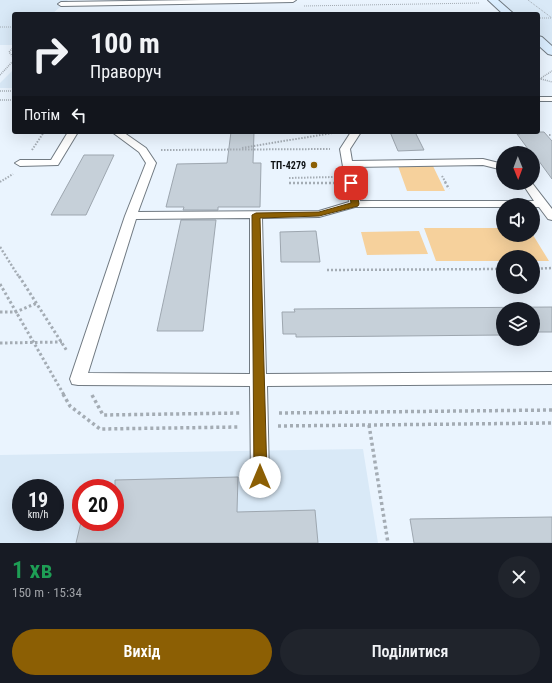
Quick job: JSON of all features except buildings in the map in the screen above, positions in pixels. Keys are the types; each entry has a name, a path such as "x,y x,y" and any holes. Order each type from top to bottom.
{"main road":[{"path":"489,1 506,12"},
{"path":"540,41 552,52"}],"lane":[{"path":"61,4 293,0"},
{"path":"540,99 552,99"},
{"path":"20,163 54,163 72,134"},
{"path":"120,134 142,150 151,164 131,216 81,376 259,380 552,378"},
{"path":"354,134 345,149 355,204"},
{"path":"348,164 483,162 496,165"},
{"path":"532,190 552,217"},
{"path":"131,216 319,214 355,204 543,204"},
{"path":"256,215 260,477"}],"path":[{"path":"528,0 552,18"},
{"path":"298,7 489,1"},
{"path":"540,18 552,18"},
{"path":"0,27 12,27"},
{"path":"0,75 12,61"},
{"path":"540,79 552,71"},
{"path":"540,80 552,82"},
{"path":"0,91 12,91"},
{"path":"0,100 12,100"},
{"path":"235,150 327,134"},
{"path":"142,150 345,149"},
{"path":"436,162 456,204"},
{"path":"289,178 351,180"},
{"path":"289,183 351,180"},
{"path":"0,247 63,342 103,415 369,425 552,422"},
{"path":"540,268 552,268"},
{"path":"327,270 496,269"},
{"path":"0,284 70,406 100,429 259,420 552,410"},
{"path":"0,312 16,312 37,303"},
{"path":"0,343 63,342"},
{"path":"369,425 388,543"}],"shaded area":[{"path":"0,0 68,0 54,12 12,12 12,45 0,45"},
{"path":"496,0 552,0 552,48 540,38 540,12 511,12"},
{"path":"12,71 12,88 0,88 0,83"},
{"path":"398,166 433,166 445,191 407,191"},
{"path":"424,228 496,228 496,242 537,242 549,261 540,261 540,250 496,250 496,261 436,261"},
{"path":"419,231 428,254 367,255 361,232"},
{"path":"363,449 378,543 0,543 0,455"}],"place":[{"name":"ТП-4279","path":"314,165"}],"route":[{"path":"260,477 256,215 319,214 355,204 351,183"}]}
